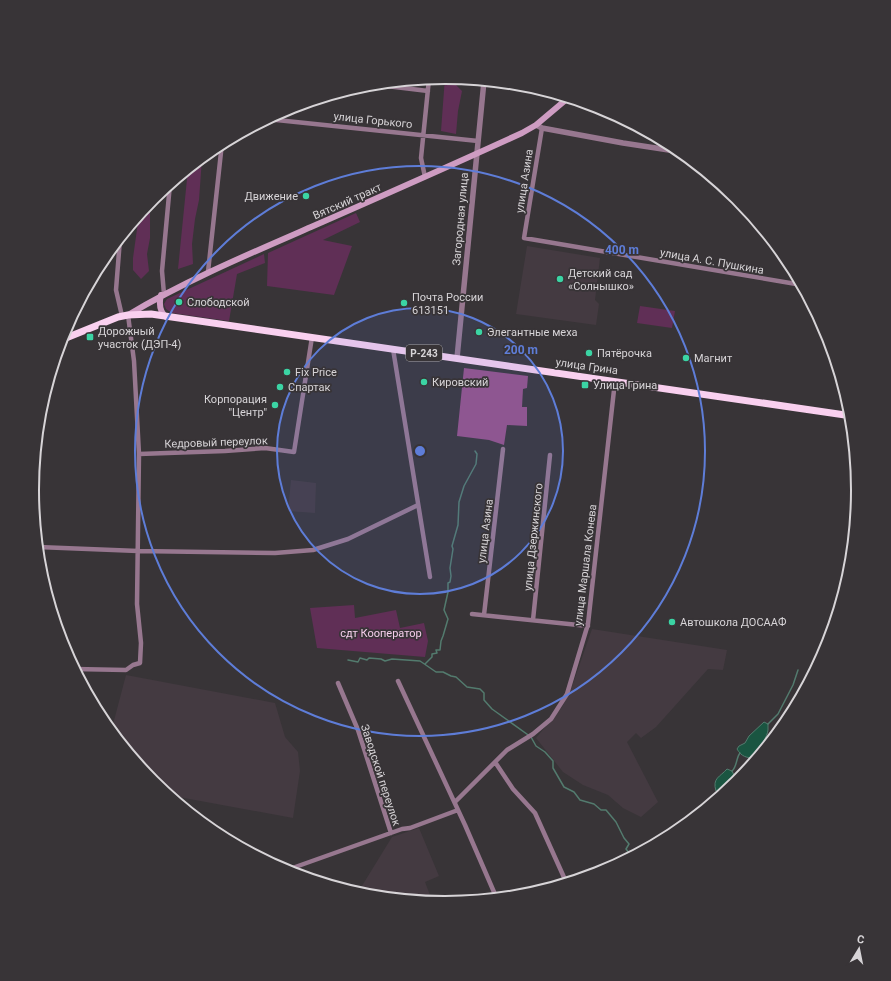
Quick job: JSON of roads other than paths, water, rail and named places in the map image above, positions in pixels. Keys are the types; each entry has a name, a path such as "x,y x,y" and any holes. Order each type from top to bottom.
{"highway":[{"name":"улица Грина","path":"125,315 140,314 166,317 312,337 845,415"},
{"name":"Р-243","path":"69,337 125,315"}],"main road":[{"name":"Вятский тракт","path":"125,315 208,272 539,127 564,102"},
{"path":"163,294 160,307 166,317"}],"street":[{"path":"425,177 421,158 429,85"},
{"name":"Загородная улица","path":"457,358 484,86"},
{"path":"394,87 428,91"},
{"name":"улица Горького","path":"279,120 423,134 478,141"},
{"path":"539,127 666,150"},
{"name":"улица Азина","path":"524,238 539,127"},
{"path":"208,272 221,152"},
{"path":"163,294 162,271 169,192"},
{"name":"улица А. С. Пушкина","path":"524,238 796,284"},
{"path":"81,669 126,670 133,665 140,663 141,643 137,604 139,454 134,361 125,315 116,290 119,248"},
{"name":"Кедровый переулок","path":"139,454 265,448 294,452 312,337"},
{"path":"393,349 430,577"},
{"name":"улица Маршала Конева","path":"455,802 507,750 530,736 551,719 567,694 588,626 615,381"},
{"name":"улица Азина","path":"484,615 503,450"},
{"name":"улица Дзержинского","path":"533,620 550,455"},
{"path":"43,547 138,551 275,553 313,550 348,539 418,504"},
{"path":"472,614 588,626"},
{"path":"398,682 455,802 495,894"},
{"name":"Заводской переулок","path":"294,867 391,833 358,730 338,683"},
{"path":"495,762 513,789 535,813 565,879"},
{"path":"391,833 410,828 458,810"}],"waterway":[{"path":"425,664 432,657 432,654 437,653 436,650 440,650 441,641 448,619 444,610 448,592 448,583 450,582 451,576 450,568 453,549 452,546 458,525 459,502 464,486 476,464 477,454 475,451"},
{"path":"348,660 358,662 360,658 367,660 369,658 381,659 385,661 392,659 420,661 436,672 443,672 456,677 467,687 480,689 484,693 484,700 492,709 531,737 536,746 545,752 553,761 553,768 564,787 574,792 580,800 594,804 601,810 606,810 616,822 624,838 629,844 626,849 629,853"},
{"path":"768,724 778,714 793,685 798,670"},
{"path":"732,771 740,753"}],"place":[{"name":"Движение","path":"306,196"},
{"name":"Детский сад «Солнышко»","path":"560,279"},
{"name":"Слободской","path":"179,302"},
{"name":"Почта России 613151","path":"404,303"},
{"name":"Элегантные меха","path":"479,332"},
{"name":"Дорожный участок (ДЭП-4)","path":"90,337"},
{"name":"Пятёрочка","path":"589,353"},
{"name":"Магнит","path":"686,358"},
{"name":"Fix Price","path":"287,372"},
{"name":"Кировский","path":"424,382"},
{"name":"Улица Грина","path":"585,385"},
{"name":"Спартак","path":"280,387"},
{"name":"Корпорация \"Центр\"","path":"275,405"},
{"name":"Автошкола ДОСААФ","path":"672,622"}],"park label":[{"name":"сдт Кооператор","path":"381,633"}]}
